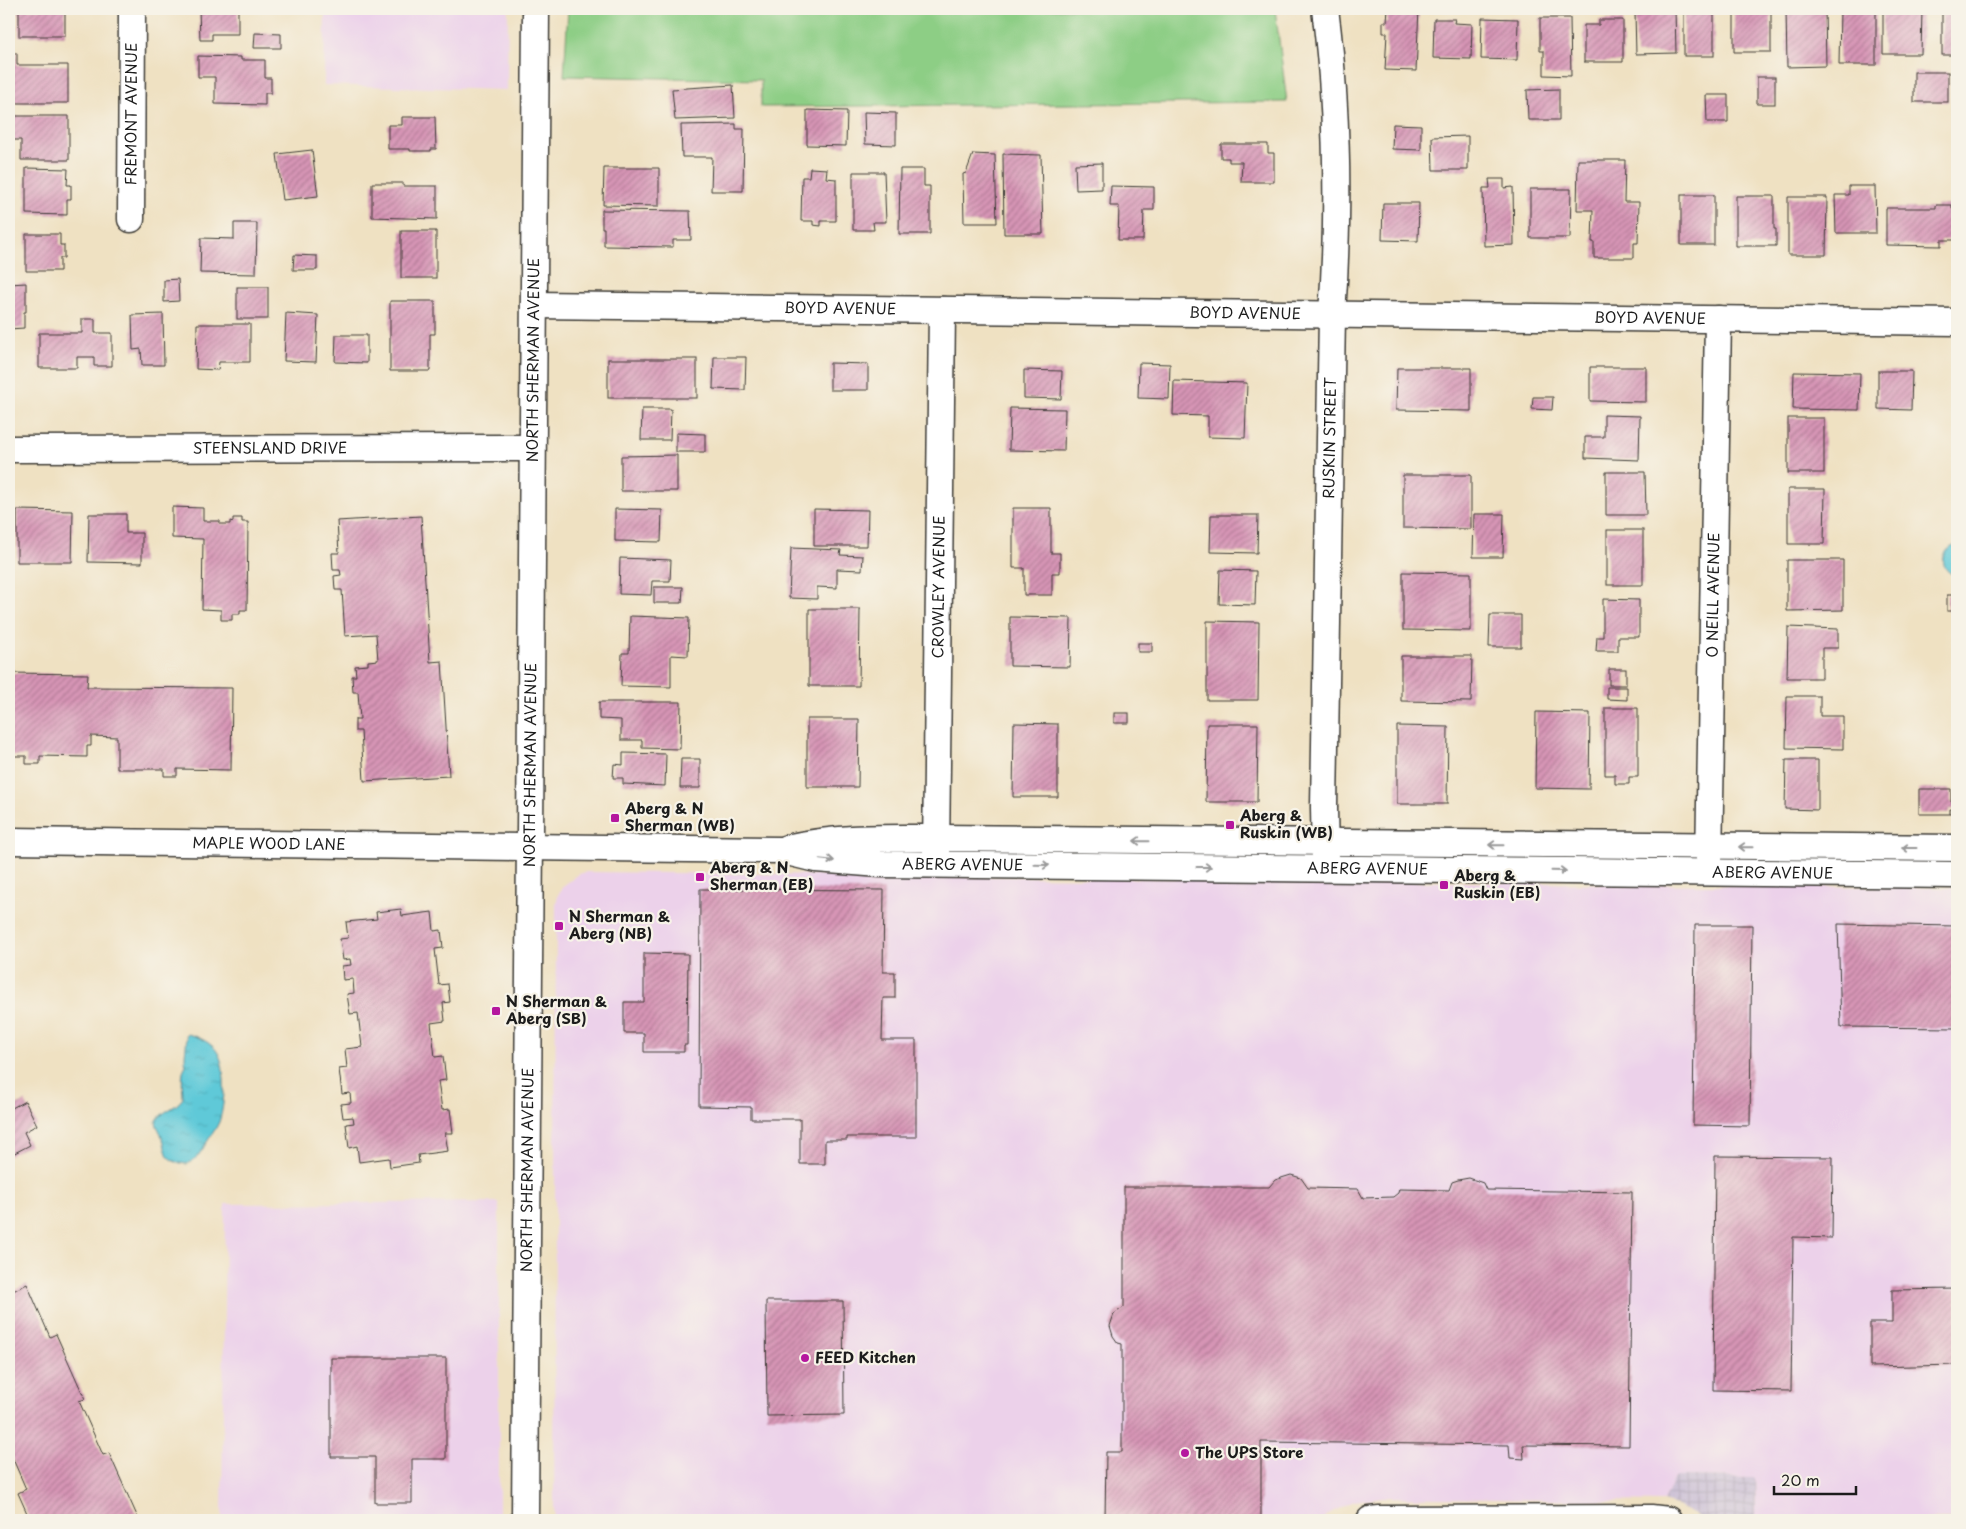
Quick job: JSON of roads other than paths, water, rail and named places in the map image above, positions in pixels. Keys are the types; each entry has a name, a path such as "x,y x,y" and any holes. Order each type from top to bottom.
{"street":[{"name":"FREMONT AVENUE","path":"131,219 132,9"},
{"name":"NORTH SHERMAN AVENUE","path":"525,1520 536,9"},
{"name":"RUSKIN STREET","path":"1324,856 1332,315 1335,279 1336,114 1325,9"},
{"name":"BOYD AVENUE","path":"534,305 1957,322"},
{"name":"CROWLEY AVENUE","path":"936,864 942,310"},
{"name":"O NEILL AVENUE","path":"1709,859 1718,319"},
{"name":"STEENSLAND DRIVE","path":"9,450 532,448"},
{"name":"ABERG AVENUE","path":"779,850 813,842 853,838 936,838 1324,856"},
{"name":"MAPLE WOOD LANE","path":"9,841 530,846"},
{"name":"ABERG AVENUE","path":"530,846 779,850 816,859 854,863 936,864 1324,856 1709,859 1957,848"},
{"name":"ABERG AVENUE","path":"1709,859 1957,875"},
{"path":"1370,1520 1380,1518 1651,1518 1668,1520"}],"water":[{"path":"1957,545 1957,576 1947,570 1944,565 1944,556 1951,547"},
{"path":"186,1034 204,1040 216,1049 221,1060 224,1077 223,1106 218,1125 199,1154 187,1164 175,1161 168,1156 156,1122 183,1098 182,1077 186,1065"}],"place":[{"name":"Aberg & N Sherman (WB)","path":"615,818"},
{"name":"Aberg & Ruskin (WB)","path":"1230,825"},
{"name":"Aberg & N Sherman (EB)","path":"700,877"},
{"name":"Aberg & Ruskin (EB)","path":"1444,885"},
{"name":"N Sherman & Aberg (NB)","path":"559,926"},
{"name":"N Sherman & Aberg (SB)","path":"496,1011"},
{"name":"FEED Kitchen","path":"805,1358"},
{"name":"The UPS Store","path":"1185,1453"}]}
